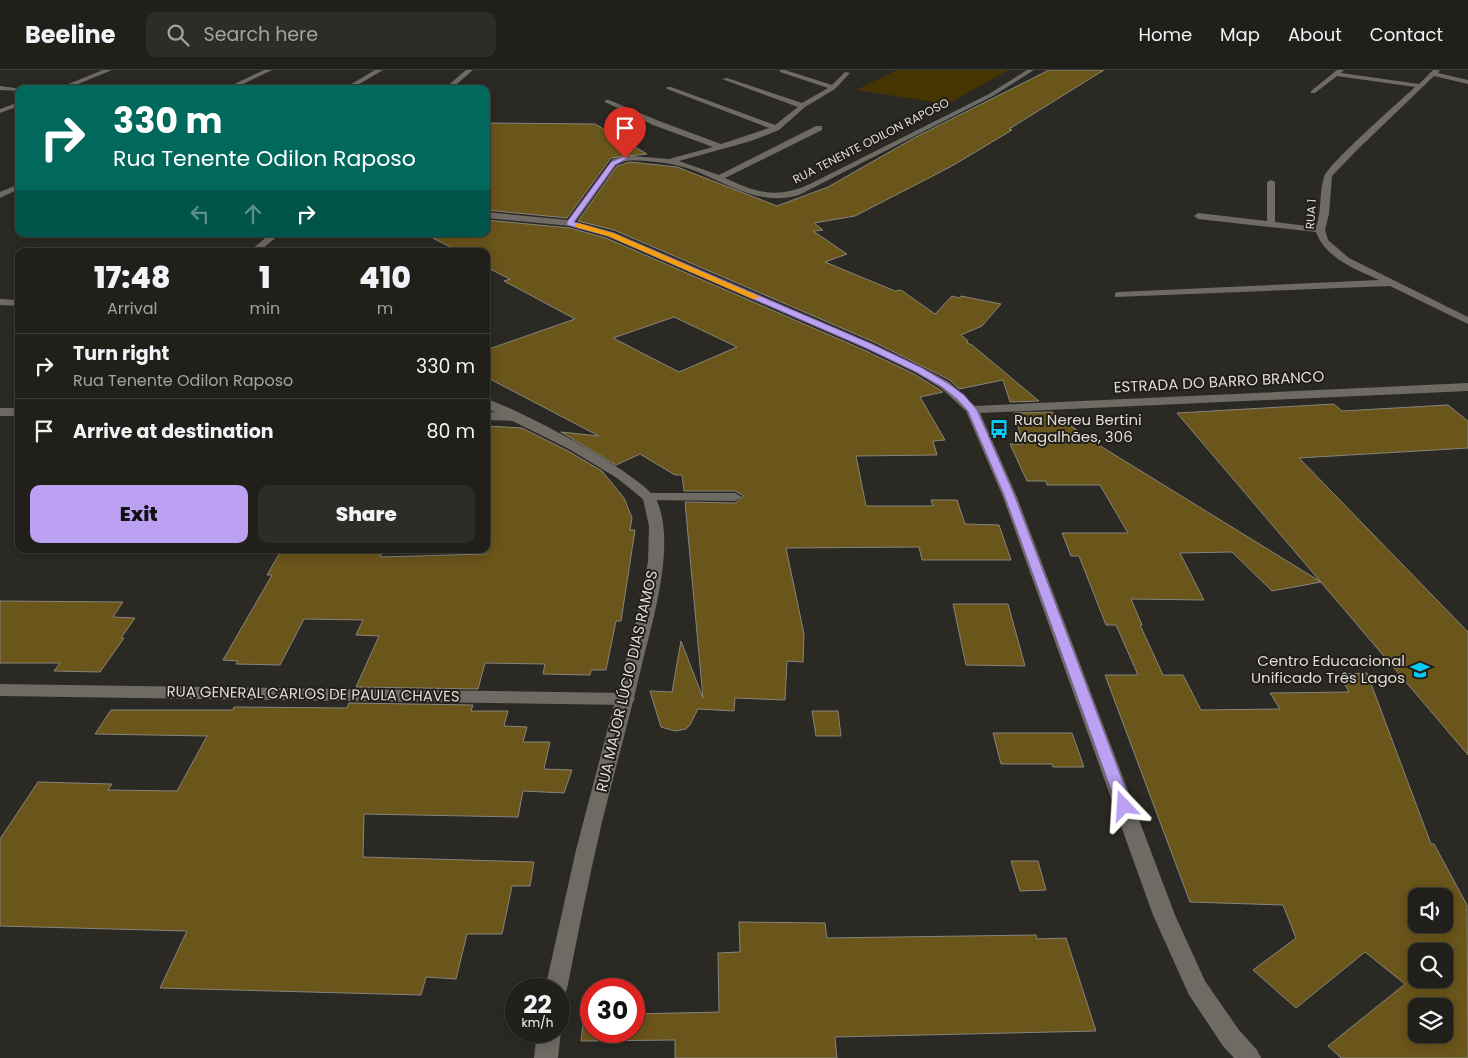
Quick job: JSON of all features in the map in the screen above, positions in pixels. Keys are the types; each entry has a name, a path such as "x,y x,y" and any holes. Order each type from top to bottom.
{"street":[{"path":"70,85 109,70"},
{"path":"236,85 268,70"},
{"path":"353,85 380,70"},
{"path":"452,85 470,70"},
{"name":"RUA TENENTE ODILON RAPOSO","path":"570,223 616,161 632,158 668,161 697,169 718,179 763,195 784,196 799,192 991,95 1031,70"},
{"path":"782,71 833,88"},
{"path":"1313,92 1338,72 1420,86"},
{"path":"1436,72 1468,82"},
{"name":"RUA 1","path":"1436,72 1353,149 1328,176 1325,214 1320,230 1324,241 1332,250 1346,260 1468,320"},
{"path":"668,161 721,147 776,128 803,106 833,88 847,73"},
{"path":"725,79 803,106"},
{"path":"0,88 15,89"},
{"path":"669,88 776,128"},
{"path":"607,101 656,123 721,147"},
{"path":"0,111 15,105"},
{"path":"718,179 791,144 819,128"},
{"path":"1270,224 1271,182"},
{"path":"2,193 15,188"},
{"path":"2,193 15,193"},
{"path":"490,215 570,223 610,234 869,346 919,370 946,386 972,410 1010,497 1164,915 1196,988 1231,1038 1249,1058"},
{"path":"1198,216 1320,230"},
{"path":"259,248 271,237"},
{"path":"1119,295 1391,283"},
{"path":"0,302 15,303"},
{"name":"ESTRADA DO BARRO BRANCO","path":"972,410 1468,387"},
{"path":"490,404 516,416 632,482 648,497 735,497"},
{"path":"0,412 15,412"},
{"path":"490,416 516,416"},
{"name":"RUA MAJOR LÚCIO DIAS RAMOS","path":"558,978 579,879 626,699 652,583 658,542 654,513 648,497"},
{"name":"RUA GENERAL CARLOS DE PAULA CHAVES","path":"0,690 626,699"},
{"path":"546,1058 548,1043"}],"shaded area":[{"path":"897,70 1008,70 948,104 856,90"}],"building":[{"path":"1049,70 1104,70 1009,129 1012,130 952,166 855,216 814,223 823,230 813,231 847,254 825,262 895,291 901,290 935,314 952,296 1001,304 982,326 961,335 968,341 967,343 972,345 1039,401 1010,402 1003,380 959,389 950,380 874,342 614,230 578,221 617,166 630,162 677,167 777,206 828,187 914,138"},
{"path":"490,123 595,124 647,154 611,158 567,218 490,210"},
{"path":"490,220 570,228 606,238 864,350 914,374 943,392 920,397 945,440 933,441 937,455 856,456 866,506 933,506 931,500 957,500 965,524 999,525 1011,560 922,560 919,547 786,548 804,634 803,662 787,661 785,700 735,698 734,711 698,709 686,729 675,731 661,727 650,691 672,692 681,641 703,698 685,502 735,503 744,496 735,491 684,491 682,475 675,475 640,454 616,465 561,432 599,436 490,379 490,349 575,319 504,281 510,279 490,269 490,248 452,248 431,237 490,237","holes":["674,317 737,347 679,372 613,338"]},
{"path":"1334,404 1342,411 1448,405 1468,421 1468,448 1299,458 1468,632 1468,755 1177,413"},
{"path":"1052,412 1089,439 1321,582 1272,591 1232,552 1180,553 1204,600 1131,599 1142,625 1140,625 1163,675 1183,675 1201,710 1280,709 1270,693 1349,692 1339,674 1367,673 1431,844 1434,844 1467,905 1468,1058 1341,1058 1328,1046 1405,984 1365,952 1296,1008 1253,970 1296,938 1283,905 1190,902 1105,675 1138,675 1116,625 1106,625 1079,556 1071,556 1062,533 1128,533 1100,485 1047,485 1046,481 1027,481 1010,444 1023,444 1014,413"},
{"path":"490,426 522,428 568,451 602,471 624,498 632,518 630,530 635,530 621,621 616,621 606,670 591,670 590,675 543,674 545,664 485,663 478,689 356,687 379,636 356,635 363,620 304,619 280,665 236,664 238,661 223,660 272,575 267,575 280,553 382,553 380,557 490,553"},
{"path":"0,601 123,602 113,617 135,618 121,638 124,638 100,672 54,671 60,663 0,663"},
{"path":"953,604 1008,604 1025,666 966,665"},
{"path":"349,703 473,705 471,711 508,711 504,726 527,727 523,742 550,742 544,769 572,770 564,793 523,791 518,817 364,814 363,857 534,862 530,886 512,886 502,934 467,934 456,979 426,977 421,995 160,988 187,931 0,926 0,839 38,782 112,784 108,790 177,791 207,736 95,734 111,710 233,710 234,707 347,708"},
{"path":"812,711 838,711 841,736 816,736"},
{"path":"993,733 1072,733 1084,767 1053,767 1052,764 1001,764"},
{"path":"1011,861 1038,861 1046,890 1020,891"},
{"path":"739,922 825,923 827,938 1036,935 1037,939 1066,938 1096,1031 835,1037 837,1058 675,1058 675,1040 645,1040 645,1014 719,1012 718,953 740,952"}],"slow traffic":[{"path":"578,225 610,234 756,297"}],"place":[{"name":"Rua Nereu Bertini Magalhães, 306","path":"999,429"},
{"name":"Centro Educacional Unificado Três Lagos","path":"1420,670"}],"route":[{"path":"625,158 613,164 570,223 610,234 869,346 919,370 946,386 972,410 1010,497 1124,806"}]}
